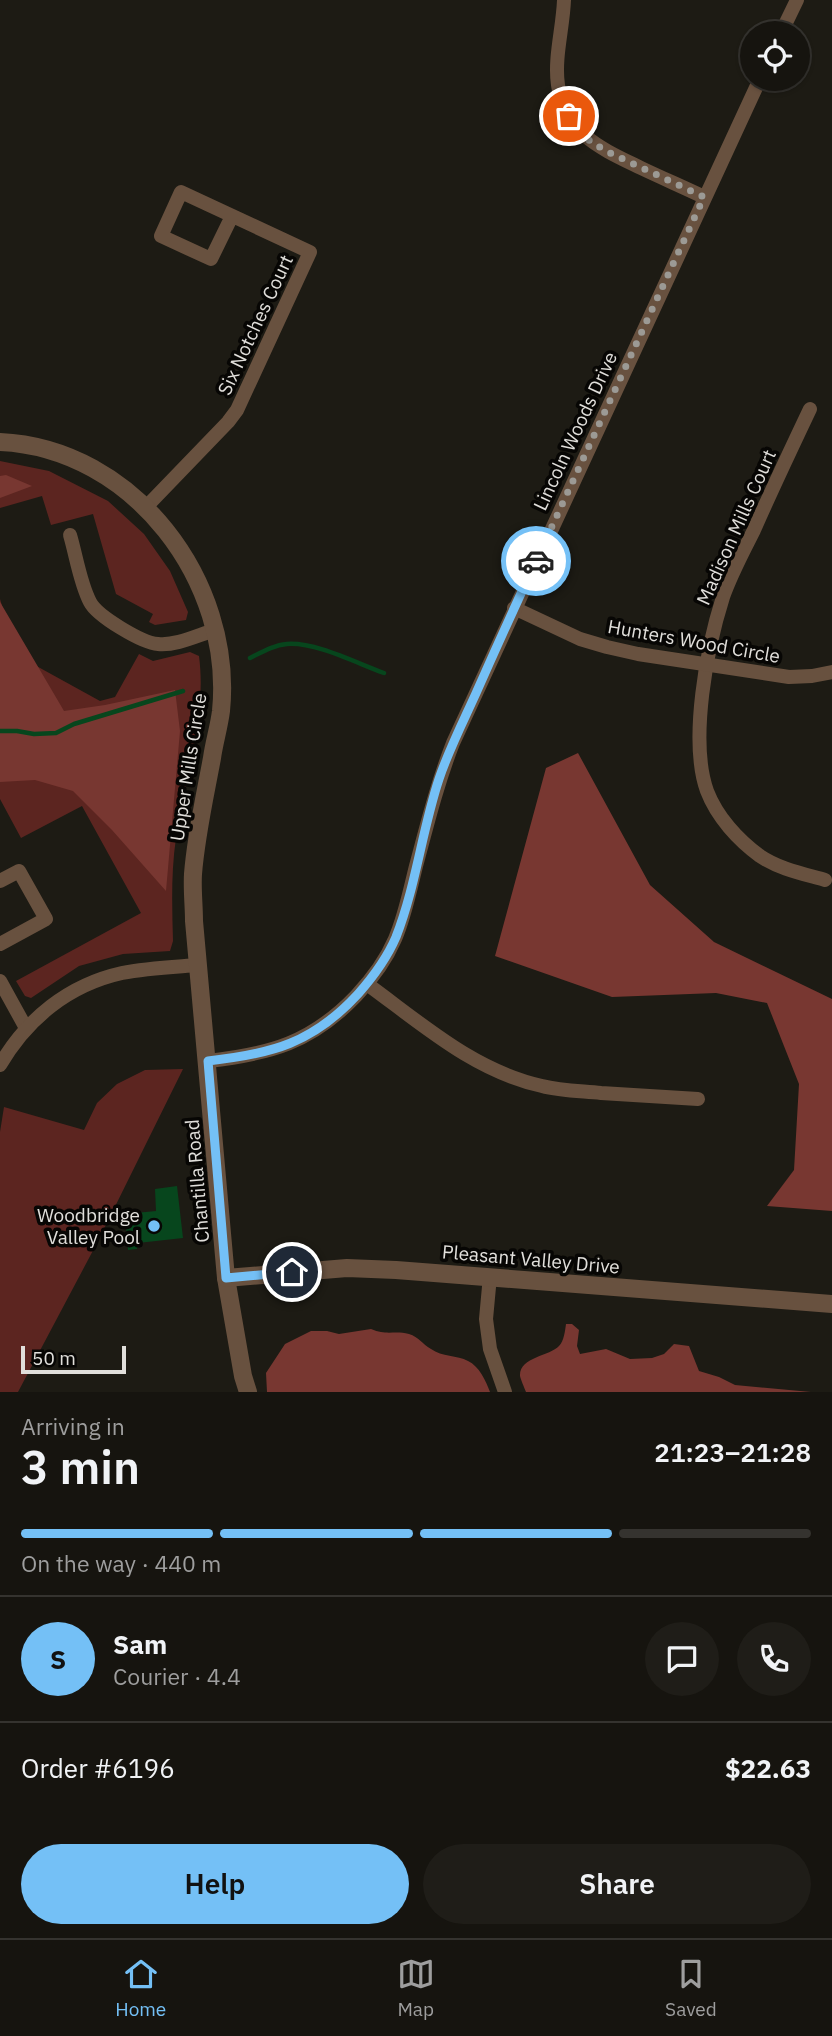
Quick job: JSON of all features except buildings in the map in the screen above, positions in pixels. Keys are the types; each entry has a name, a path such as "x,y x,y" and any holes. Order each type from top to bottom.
{"street":[{"path":"564,0 558,83 561,100 577,128 590,141 606,151 704,197"},
{"path":"787,21 797,0"},
{"name":"Lincoln Woods Drive","path":"208,1061 262,1053 306,1037 341,1011 367,984 385,958 396,937 440,777 453,743 754,91"},
{"name":"Six Notches Court","path":"146,507 237,410 310,252 181,192 161,236 211,259 232,216"},
{"name":"Madison Mills Court","path":"810,409 724,595 707,664 700,744 707,791 728,827 763,858 825,880"},
{"name":"Upper Mills Circle","path":"0,442 26,444 49,450 91,467 125,488 168,533 203,592 220,656 221,712 193,875 198,965"},
{"path":"70,534 88,600 94,610 105,618 146,641 158,644 215,630"},
{"name":"Hunters Wood Circle","path":"514,608 580,639 638,654 789,677 832,672"},
{"path":"0,881 19,870 46,919 0,944"},
{"path":"0,1065 10,1047 26,1028 65,995 104,978 147,969 198,965"},
{"name":"Chantilla Road","path":"198,965 226,1278 248,1392"},
{"path":"0,981 26,1028"},
{"path":"367,984 451,1046 494,1070 516,1078 566,1090 698,1099"},
{"name":"Pleasant Valley Drive","path":"226,1278 346,1268 489,1276 832,1304"},
{"path":"489,1276 486,1319 490,1349 505,1392"}],"shaded area":[{"path":"0,461 49,471 108,501 144,534 170,571 188,612 186,620 155,625 149,622 153,614 116,594 93,514 51,525 42,496 0,508"},
{"path":"6,475 32,486 0,498 0,476"},
{"path":"0,599 8,626 31,663 100,701 115,697 139,654 153,661 190,652 199,656 201,679 198,725 174,851 173,941 170,951 123,954 79,966 31,998 25,996 16,981 141,913 82,806 21,838 0,799"},
{"path":"0,602 64,711 175,690 180,731 166,891 73,791 35,780 0,782"},
{"path":"578,753 650,885 714,942 832,999 832,1211 767,1206 794,1170 799,1084 767,1003 716,993 612,997 495,956 546,768"},
{"path":"183,1069 97,1243 18,1392 0,1392 0,1132 4,1107 84,1130 97,1103 117,1084 145,1070"},
{"name":"Woodbridge Valley Pool","path":"177,1186 183,1238 138,1243 137,1249 128,1250 125,1214 156,1211 155,1189"},
{"path":"566,1324 572,1324 579,1330 577,1346 580,1354 606,1349 630,1359 652,1358 664,1354 674,1344 689,1346 699,1371 735,1385 811,1392 526,1392 520,1376 521,1370 530,1361 559,1346"},
{"path":"371,1329 409,1334 435,1352 472,1363 479,1370 490,1392 267,1392 266,1373 285,1344 311,1331 339,1334"}],"waterway":[{"path":"250,658 277,646 298,644 336,654 384,673"},
{"path":"0,731 56,733 74,724 183,691"}],"way so far":[{"path":"536,561 704,197 606,151 590,141 569,116"}],"place":[{"name":"Woodbridge Valley Pool","path":"154,1226"}],"route":[{"path":"292,1272 226,1278 208,1061 262,1053 306,1037 341,1011 367,984 385,958 405,910 440,777 536,561"}]}
